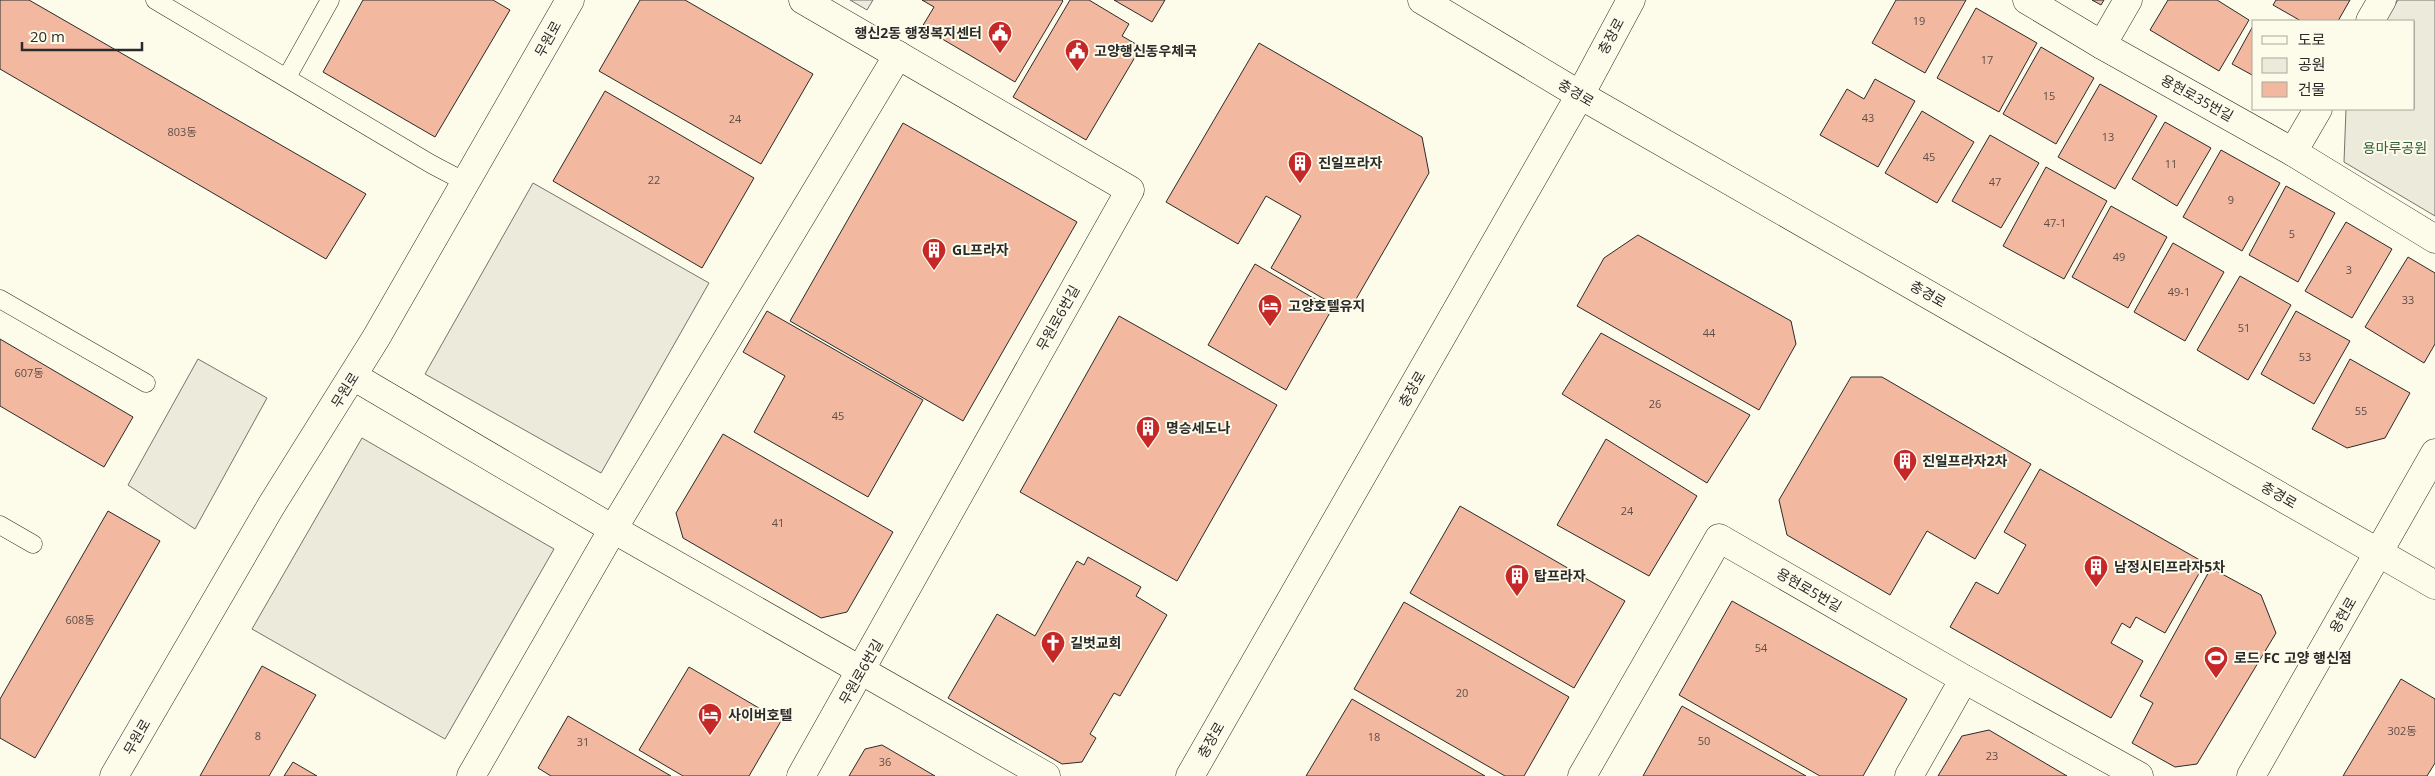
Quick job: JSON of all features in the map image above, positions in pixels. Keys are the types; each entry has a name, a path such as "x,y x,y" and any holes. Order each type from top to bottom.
{"street":[{"name":"무원로","path":"114,776 271,506 353,376 467,183 570,0"},
{"name":"무원로6번길","path":"801,776 1130,190 803,0"},
{"name":"충경로","path":"1422,0 1580,96 2435,585"},
{"name":"충장로","path":"1190,776 1580,96 1631,0"},
{"name":"용현로35번길","path":"2027,0 2102,45 2293,152 2435,239"},
{"path":"2102,45 2128,0"},
{"path":"2371,20 2382,0"},
{"path":"471,776 613,529 898,55"},
{"path":"2293,152 2317,110"},
{"path":"353,376 613,529 1046,776"},
{"name":"용현로","path":"2251,776 2435,453"},
{"name":"용현로5번길","path":"1582,776 1719,538 1964,679 2139,776"},
{"path":"1909,776 1964,679"}],"lane":[{"path":"155,0 431,164 467,183"},
{"path":"287,77 330,0"},
{"path":"0,298 146,383"},
{"path":"0,525 32,544"}],"green space":[{"name":"용마루공원","path":"2398,0 2435,0 2435,216 2344,162 2346,110 2415,110 2415,20 2386,20"},
{"path":"198,359 267,398 195,529 128,485"}],"shaded area":[{"path":"850,0 873,0 867,10"},
{"path":"533,183 709,283 601,473 425,374"},
{"path":"362,438 554,549 445,739 252,629"}],"building":[{"path":"0,0 29,0 366,194 326,259 0,69"},
{"path":"363,0 493,0 510,10 435,137 323,72"},
{"path":"640,0 685,0 813,74 761,164 599,71"},
{"name":"행신2동 행정복지센터","path":"922,0 1063,1 1015,82 922,27 934,7"},
{"name":"고양행신동우체국","path":"1070,0 1089,0 1129,24 1122,36 1141,47 1086,140 1013,97"},
{"path":"1114,0 1165,0 1152,22"},
{"path":"1896,0 1966,0 1925,73 1872,43"},
{"path":"2092,0 2104,0 2101,5"},
{"path":"2168,0 2217,0 2249,20 2219,71 2150,30"},
{"path":"2276,0 2350,0 2339,20 2299,20 2273,5"},
{"path":"1976,8 2037,43 1999,112 1937,78"},
{"path":"2252,28 2252,75 2232,64"},
{"name":"진일프라자","path":"1259,43 1422,137 1429,173 1348,313 1271,268 1301,216 1266,196 1238,244 1166,202"},
{"path":"2041,47 2094,78 2056,144 2003,114"},
{"path":"1875,79 1915,101 1878,167 1820,135 1847,89 1864,99"},
{"path":"2100,84 2157,116 2115,189 2058,157"},
{"path":"605,91 754,178 702,268 553,181"},
{"path":"1922,111 1974,142 1937,203 1885,173"},
{"path":"2165,122 2211,148 2177,206 2132,179"},
{"name":"GL프라자","path":"903,123 1077,222 963,421 790,321"},
{"path":"1990,135 2039,163 2001,228 1952,201"},
{"path":"2221,150 2280,183 2242,251 2183,217"},
{"path":"2046,167 2107,201 2064,279 2003,246"},
{"path":"2286,186 2335,213 2298,282 2249,255"},
{"path":"2111,206 2167,237 2128,308 2072,277"},
{"path":"2346,222 2392,249 2352,318 2305,291"},
{"path":"1638,235 1791,321 1796,344 1759,410 1577,306 1604,258"},
{"path":"2173,243 2224,272 2185,341 2134,312"},
{"path":"2408,257 2435,273 2435,344 2424,363 2365,327"},
{"name":"고양호텔유지","path":"1255,264 1332,309 1286,390 1208,345"},
{"path":"2240,276 2291,305 2248,380 2197,350"},
{"path":"767,311 923,400 868,497 754,432 785,376 743,352"},
{"path":"2296,311 2350,341 2314,404 2261,374"},
{"name":"명승세도나","path":"1119,316 1277,405 1177,581 1020,492"},
{"path":"1601,333 1750,415 1707,483 1562,394"},
{"path":"0,339 133,417 104,467 0,406"},
{"path":"2350,359 2410,393 2385,438 2347,448 2312,429"},
{"name":"진일프라자2차","path":"1851,377 1882,377 2031,464 1975,559 1927,531 1890,595 1787,535 1779,500"},
{"path":"723,434 893,532 847,612 821,618 683,538 676,513"},
{"path":"1606,439 1697,496 1649,576 1557,525"},
{"name":"남정시티프라자5차","path":"2040,469 2205,563 2165,633 2136,617 2130,628 2122,623 2111,643 2143,661 2111,718 1950,627 1976,582 1998,594 2026,545 2004,532"},
{"name":"탑프라자","path":"1460,506 1625,601 1574,688 1410,593"},
{"path":"108,511 160,541 35,758 0,738 0,699"},
{"name":"길벗교회","path":"1088,557 1141,587 1136,596 1167,615 1120,696 1114,693 1090,734 1096,738 1082,762 1062,764 948,698 997,614 1035,636 1077,561 1084,565"},
{"path":"2211,568 2261,595 2276,633 2197,764 2175,767 2132,743 2153,703 2140,696"},
{"path":"1732,601 1907,699 1863,776 1820,776 1679,695"},
{"path":"1404,602 1569,697 1524,776 1505,776 1354,689"},
{"path":"262,666 316,695 269,776 200,776"},
{"name":"사이버호텔","path":"689,667 781,721 749,776 683,776 639,750"},
{"path":"2401,679 2435,699 2435,763 2427,776 2343,776"},
{"path":"1352,699 1485,776 1306,776"},
{"path":"1682,706 1806,776 1643,776"},
{"path":"568,716 671,776 551,776 538,768"},
{"path":"1989,730 2067,776 1938,776 1962,736"},
{"path":"882,745 935,776 849,776 865,749"},
{"path":"293,762 317,776 284,776"}],"place":[{"name":"행신2동 행정복지센터","path":"1000,54"},
{"name":"고양행신동우체국","path":"1077,72"},
{"name":"진일프라자","path":"1300,184"},
{"name":"GL프라자","path":"934,271"},
{"name":"고양호텔유지","path":"1270,327"},
{"name":"명승세도나","path":"1148,449"},
{"name":"진일프라자2차","path":"1905,482"},
{"name":"남정시티프라자5차","path":"2096,588"},
{"name":"탑프라자","path":"1517,597"},
{"name":"길벗교회","path":"1053,664"},
{"name":"로드 FC 고양 행신점","path":"2216,679"},
{"name":"사이버호텔","path":"710,736"}]}
